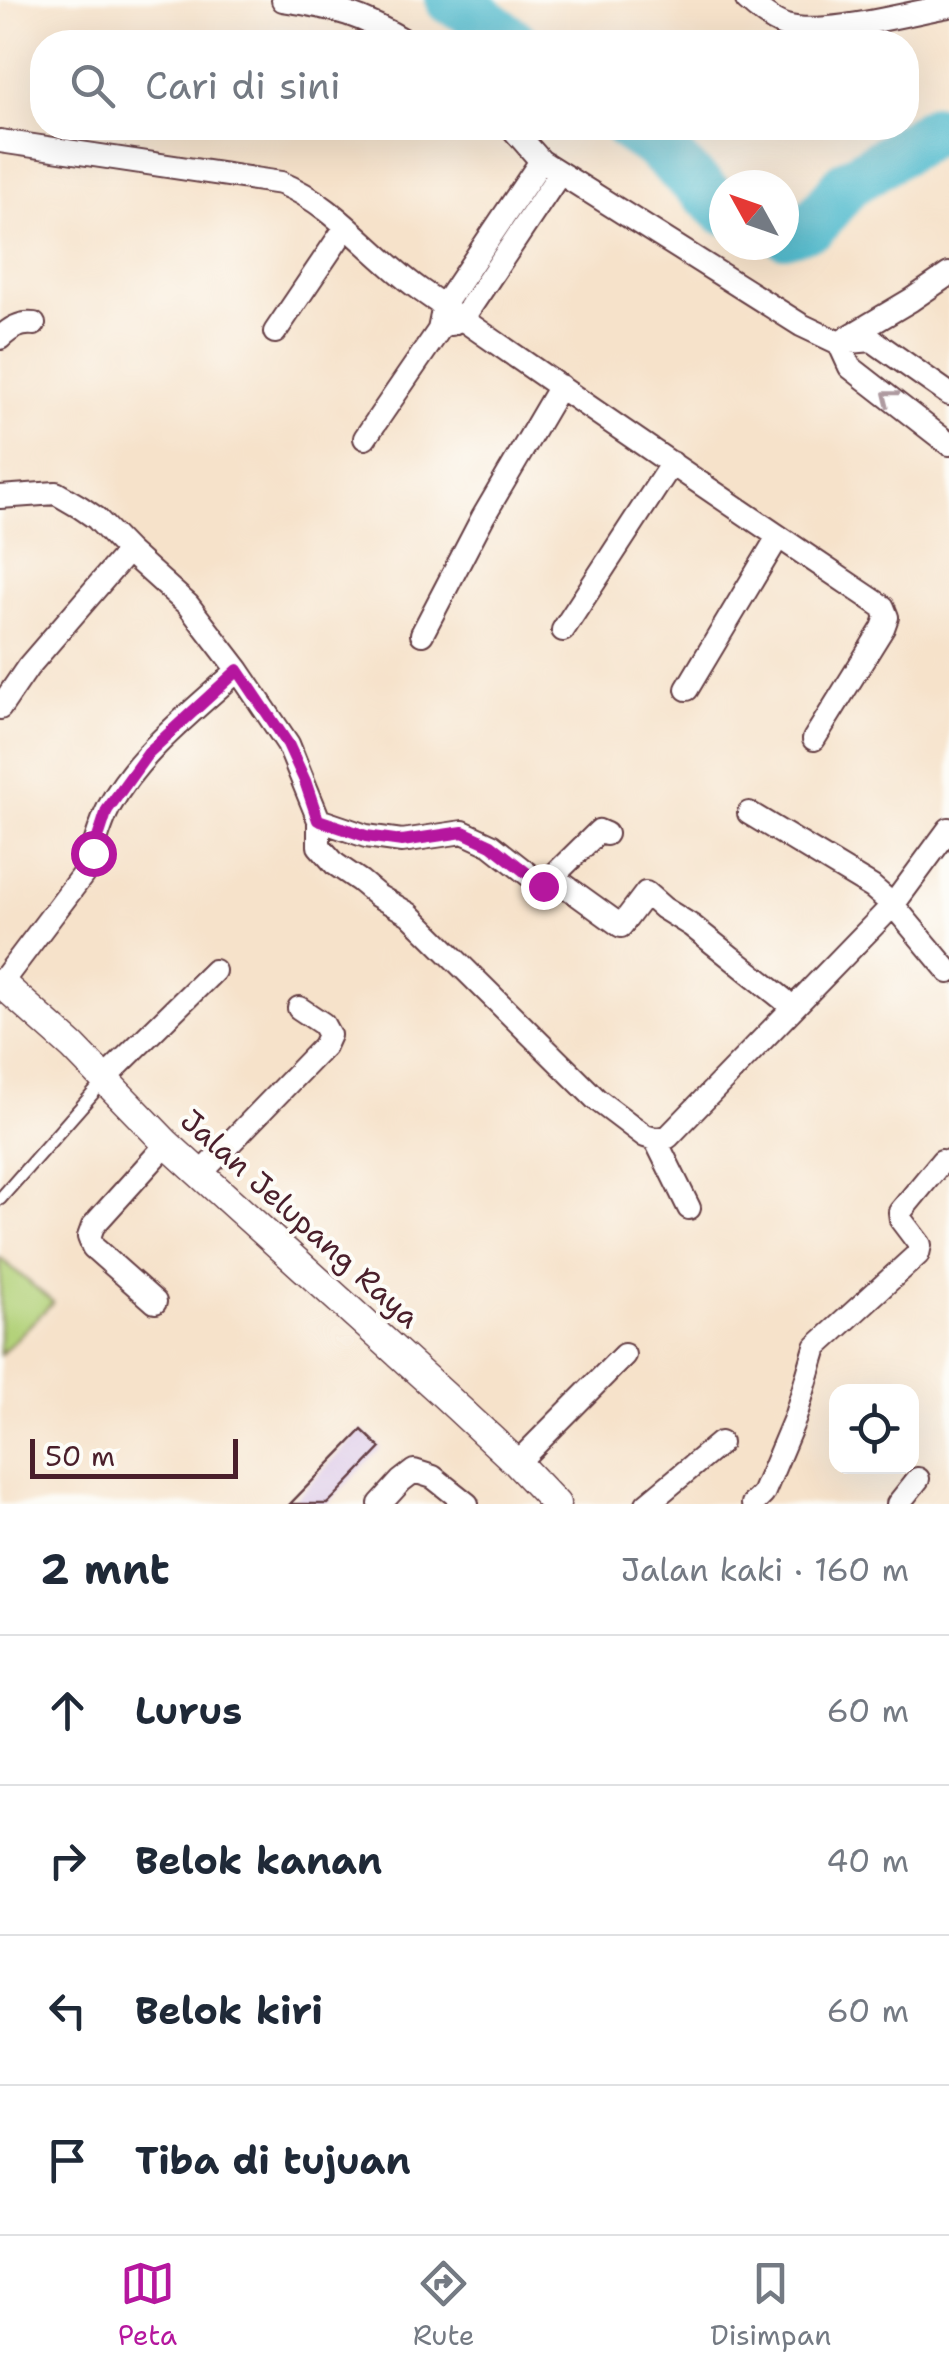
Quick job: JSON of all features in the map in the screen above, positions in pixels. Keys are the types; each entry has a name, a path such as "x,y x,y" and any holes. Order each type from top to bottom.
{"street":[{"path":"283,0 359,16 384,30"},
{"path":"746,0 784,26 816,30 949,6"},
{"path":"524,140 551,167 801,325 840,343 872,340 949,394"},
{"path":"0,141 281,183 298,190 415,286 883,607 887,616 883,628 814,738"},
{"path":"366,438 551,167"},
{"path":"275,332 346,227"},
{"path":"840,343 949,274"},
{"path":"0,338 15,327 34,324"},
{"path":"840,343 850,367 949,444"},
{"path":"422,634 483,517 560,386"},
{"path":"562,630 672,464"},
{"path":"0,497 56,494 96,518 188,605 288,744 318,820 319,846 335,864 409,914 596,1099 645,1136 668,1138 893,905 949,829"},
{"path":"687,689 778,537"},
{"path":"0,708 28,667 128,551"},
{"path":"1,983 84,874 107,810 122,787 148,753 238,670"},
{"path":"749,813 860,880 893,905 949,972"},
{"path":"318,820 366,836 402,841 463,832 491,845 543,886 599,831 606,834"},
{"path":"553,877 620,926 646,894 708,938 792,1009"},
{"path":"105,1078 214,971"},
{"name":"Jalan Jelupang Raya","path":"1,983 74,1047 167,1144 517,1463 556,1504"},
{"path":"200,1174 324,1046 330,1035 324,1024 299,1008"},
{"path":"655,1139 689,1208"},
{"path":"155,1302 93,1247 89,1238 93,1226 167,1144"},
{"path":"765,1501 816,1347 918,1254 920,1245 901,1220 900,1212 942,1162"},
{"path":"517,1463 624,1356"},
{"path":"647,1504 720,1442"},
{"path":"380,1504 414,1472 433,1477 467,1504"},
{"path":"898,1504 918,1479"}],"lane":[{"path":"0,1199 105,1078"}],"green space":[{"path":"0,1258 53,1302 0,1355"}],"building":[{"path":"362,1430 381,1448 333,1498 327,1504 290,1504"}],"waterway":[{"path":"450,0 497,30"},
{"path":"919,139 934,130 949,130"},
{"path":"647,140 709,196"},
{"path":"799,229 813,225 847,184 918,140"}],"route":[{"path":"93,853 107,810 148,753 238,670 288,744 318,820 366,836 402,841 463,832 491,845 543,886"}]}
